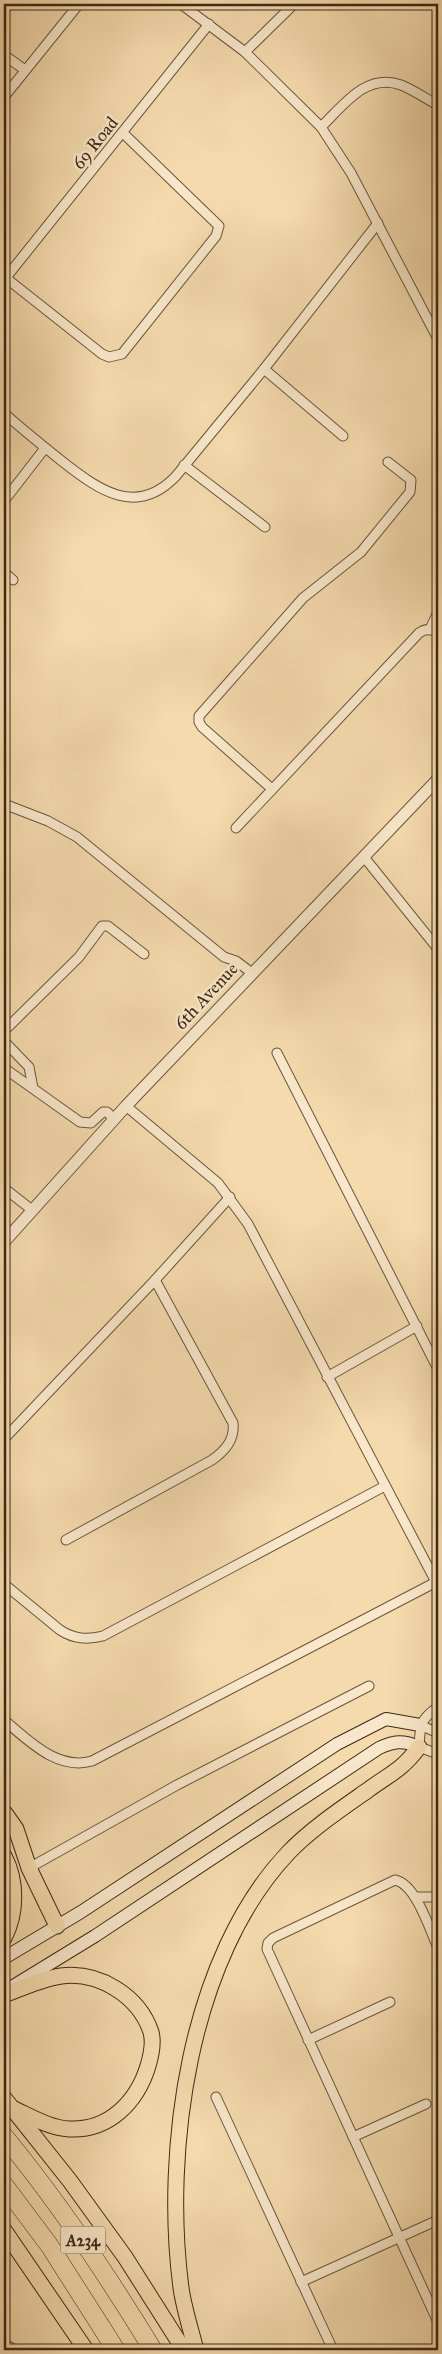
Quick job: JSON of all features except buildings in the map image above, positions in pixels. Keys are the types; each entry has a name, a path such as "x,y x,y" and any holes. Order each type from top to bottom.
{"highway":[{"path":"196,2350 180,2280 175,2224 177,2161 190,2052 209,1986 232,1934 263,1884 288,1853 370,1788 396,1773 419,1746"},
{"path":"4,1812 16,1829 29,1868 57,1926"},
{"path":"4,1856 12,1877 14,1896 13,1913 4,1938"},
{"path":"4,1996 37,1982 62,1976 90,1977 114,1986 127,1998 151,2033 152,2054 144,2078 132,2100 118,2115 94,2126 69,2129 50,2125 8,2103"},
{"path":"8,2103 70,2181 119,2249 184,2350"},
{"name":"A234","path":"4,2136 36,2175 82,2239 153,2350"},
{"name":"A234","path":"4,2186 49,2245 116,2350"},
{"path":"4,2230 86,2350"},
{"path":"4,2347 10,2350"}],"main road":[{"path":"4,1958 57,1926 336,1744 386,1719 420,1725"},
{"path":"4,1992 95,1936 379,1748 394,1741 407,1742 419,1746"}],"street":[{"path":"4,97 79,4"},
{"path":"181,4 245,52 321,127 351,173 438,339"},
{"path":"245,52 294,4"},
{"name":"69 Road","path":"5,279 209,24"},
{"path":"4,55 25,70"},
{"path":"321,127 361,88 379,82 400,85 438,105"},
{"path":"5,279 102,354 109,357 122,354 216,236 219,226 123,133"},
{"path":"4,413 46,448 110,494 141,497 159,490 167,485 264,369 378,223"},
{"path":"264,369 343,436"},
{"path":"4,502 46,448"},
{"path":"272,788 202,727 199,722 199,716 303,598 361,552 410,492 410,480 388,462"},
{"path":"184,465 266,527"},
{"path":"4,572 13,580"},
{"path":"236,828 423,630 434,631 438,612"},
{"name":"6th Avenue","path":"4,1242 126,1106 438,778"},
{"path":"4,804 48,821 77,837 224,957 236,961 252,973"},
{"path":"364,857 438,949"},
{"path":"4,1031 79,956 102,926 108,926 144,954"},
{"path":"4,1041 29,1067 33,1088"},
{"path":"277,1052 438,1369"},
{"path":"4,1068 80,1122 90,1123 105,1111 114,1119"},
{"path":"4,1720 36,1747 55,1758 76,1764 92,1761 437,1582 248,1224 218,1183 126,1106"},
{"path":"4,1188 32,1210"},
{"path":"4,1439 155,1280 230,1197"},
{"path":"66,1540 212,1460 225,1450 232,1438 232,1423 155,1280"},
{"path":"327,1376 416,1326"},
{"path":"4,1584 69,1636 90,1639 103,1636 386,1486"},
{"path":"29,1868 177,1785 370,1686"},
{"path":"437,1753 419,1746 420,1725 438,1706"},
{"path":"420,1725 438,1733"},
{"path":"438,1948 415,1897 398,1881 392,1880 273,1938 268,1943 267,1948 438,2322"},
{"path":"415,1897 438,1897"},
{"path":"308,2040 390,2002"},
{"path":"216,2097 333,2350"},
{"path":"353,2137 426,2104"},
{"path":"301,2282 438,2220"}]}
